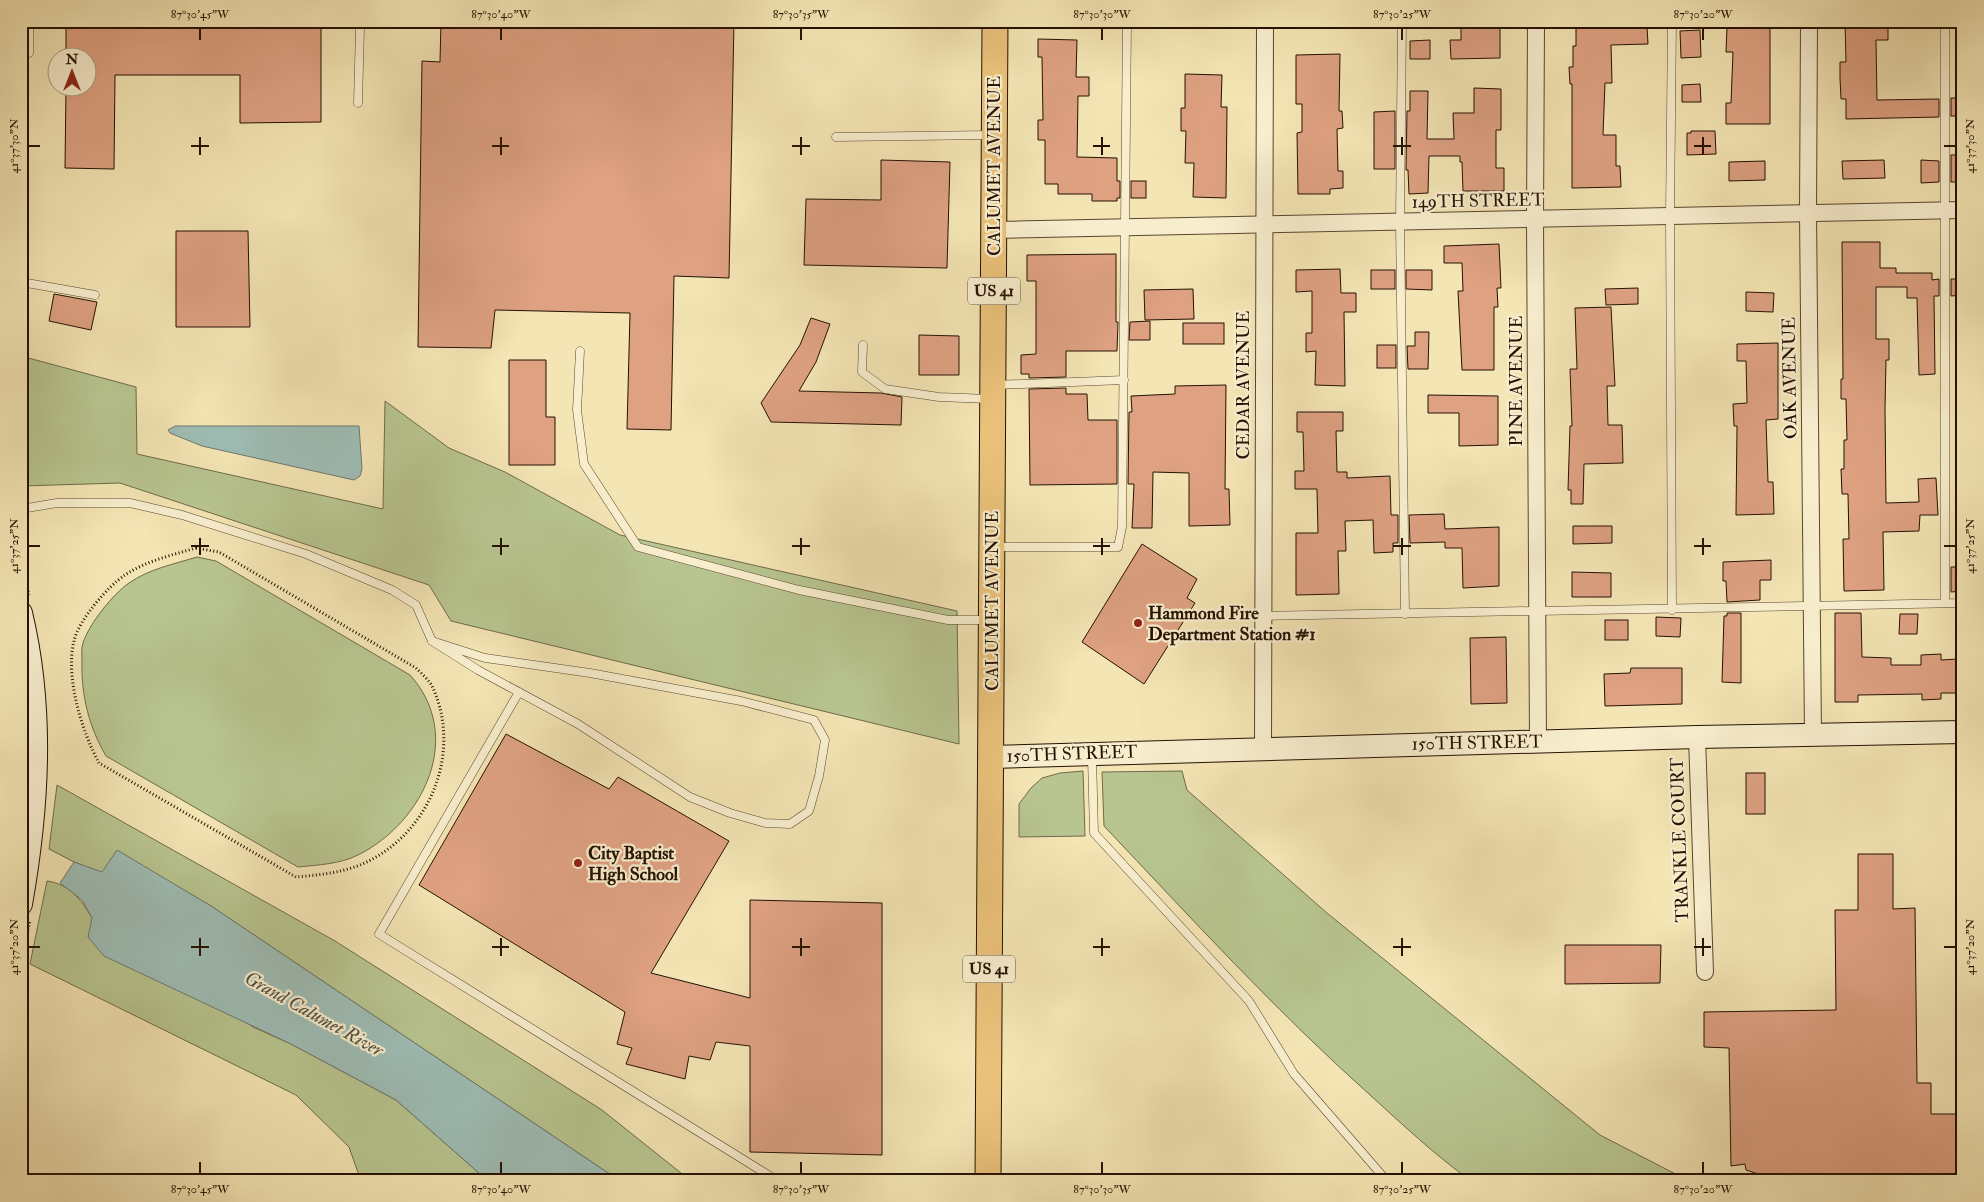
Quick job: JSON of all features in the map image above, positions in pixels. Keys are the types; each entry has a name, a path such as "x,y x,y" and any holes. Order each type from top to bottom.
{"main road":[{"name":"CALUMET AVENUE","path":"988,1181 995,21"}],"street":[{"name":"CEDAR AVENUE","path":"1263,748 1265,21"},
{"name":"PINE AVENUE","path":"1536,21 1535,219 1538,741"},
{"name":"OAK AVENUE","path":"1809,21 1808,213 1813,735"},
{"name":"149TH STREET","path":"994,230 1963,210"},
{"path":"21,613 33,685 38,774 21,904"},
{"name":"150TH STREET","path":"992,757 1263,748 1963,732"},
{"name":"TRANKLE COURT","path":"1697,737 1705,972"}],"lane":[{"path":"29,21 29,53"},
{"path":"358,103 360,28 362,21"},
{"path":"993,547 1118,547 1122,527 1127,21"},
{"path":"1402,21 1400,222 1405,614"},
{"path":"1672,21 1670,216 1672,610"},
{"path":"1945,21 1945,604"},
{"path":"836,137 994,135"},
{"path":"21,282 95,295"},
{"path":"863,345 862,372 885,390 939,397 1124,380"},
{"path":"580,350 577,410 584,464 638,547 799,590 948,620 992,620"},
{"path":"21,509 57,503 130,503 208,523 306,554 392,590 416,606 432,641 578,724 690,797 730,813 765,823 790,824 809,810 819,776 825,740 814,720 741,701 590,673 485,658 432,641"},
{"path":"1263,616 1537,613 1963,603"},
{"path":"519,692 379,934 778,1181"},
{"path":"1092,753 1094,833 1249,1001 1294,1074 1387,1181"}],"path":[{"path":"196,548 219,552 416,668 433,686 444,721 444,753 435,790 412,826 391,846 360,864 328,874 296,877 99,763 87,742 76,705 73,670 74,641 98,601 124,575 156,559 196,548"}],"green space":[{"path":"21,356 136,387 137,454 383,509 385,401 449,448 505,472 620,535 957,611 959,744 451,621 429,585 120,483 21,486"},
{"path":"197,557 216,561 410,675 426,699 434,724 435,750 429,776 418,800 402,822 381,840 358,855 321,865 298,867 106,756 100,745 87,711 83,687 82,645 90,627 116,594 129,583 153,570"},
{"path":"1083,771 1085,836 1019,837 1019,804 1031,788 1042,778 1060,773"},
{"path":"1182,771 1187,790 1327,913 1600,1135 1689,1181 1471,1181 1419,1140 1335,1063 1234,964 1104,826 1102,772"},
{"path":"57,785 335,941 602,1110 691,1181 620,1181 211,906 117,851 102,873 74,862 49,849"},
{"path":"47,881 62,885 68,889 79,899 92,918 253,1027 291,1044 396,1100 488,1181 361,1181 349,1147 296,1095 30,964"}],"water":[{"path":"175,426 359,426 362,469 360,476 354,480 202,446 170,433 168,430"},
{"name":"Grand Calumet River","path":"117,850 211,906 620,1181 488,1181 396,1100 291,1044 104,956 88,937 92,918 82,900 60,883 74,862 102,872"}],"building":[{"path":"66,21 321,21 321,122 240,123 240,75 115,75 114,169 65,168 66,98 98,98 98,48 66,48"},
{"path":"441,21 734,21 729,278 674,276 671,430 627,429 630,313 495,310 491,348 418,347 422,61 440,62"},
{"path":"1461,21 1500,21 1500,58 1451,59 1450,40 1461,40"},
{"path":"1576,21 1608,21 1608,27 1647,26 1648,44 1611,45 1612,83 1605,83 1603,135 1616,135 1616,166 1620,166 1621,187 1572,188 1572,84 1570,84 1569,67 1573,67 1573,46 1576,46"},
{"path":"1845,21 1888,21 1888,40 1876,40 1877,100 1939,99 1939,117 1846,119 1846,99 1841,99 1840,78 1840,62 1846,62"},
{"path":"1727,27 1770,27 1770,124 1726,124 1726,103 1731,103 1733,52 1726,52"},
{"path":"1700,30 1701,57 1681,58 1680,31"},
{"path":"1038,39 1077,40 1076,77 1089,77 1089,96 1078,96 1077,157 1117,158 1117,181 1120,181 1120,198 1117,198 1117,201 1092,201 1092,194 1058,194 1058,184 1045,184 1045,140 1038,140 1038,120 1043,120 1042,57 1038,57"},
{"path":"1430,40 1430,59 1410,59 1410,41"},
{"path":"1340,54 1339,111 1342,111 1343,128 1337,129 1338,171 1343,171 1343,188 1330,189 1330,194 1298,194 1297,133 1302,132 1302,104 1296,104 1296,55"},
{"path":"1185,74 1222,75 1221,107 1227,107 1226,198 1193,197 1194,163 1185,163 1186,131 1181,131 1181,108 1185,108"},
{"path":"1700,84 1701,102 1682,102 1682,85"},
{"path":"1474,88 1501,89 1501,130 1496,130 1496,168 1504,168 1504,191 1463,191 1460,156 1429,156 1428,193 1409,194 1408,170 1406,170 1407,111 1410,111 1410,91 1428,91 1427,139 1454,139 1453,113 1474,113"},
{"path":"1951,98 1963,98 1963,116 1951,116"},
{"path":"1395,111 1395,169 1374,169 1374,112"},
{"path":"1691,131 1715,131 1716,154 1687,155 1687,133 1691,133"},
{"path":"1951,155 1963,155 1963,182 1951,182"},
{"path":"881,160 950,162 947,268 804,265 806,199 881,200"},
{"path":"1884,160 1885,178 1843,179 1842,161"},
{"path":"1921,160 1939,161 1939,182 1921,183"},
{"path":"1765,161 1765,180 1729,181 1729,162"},
{"path":"1131,181 1146,181 1146,198 1131,198"},
{"path":"176,231 248,231 250,327 176,327"},
{"path":"1842,242 1880,242 1880,268 1896,268 1896,273 1932,273 1932,280 1939,279 1939,296 1934,296 1935,374 1919,375 1917,298 1907,298 1907,287 1876,287 1876,339 1889,339 1889,360 1886,360 1885,409 1886,503 1919,502 1918,479 1936,478 1938,515 1920,515 1919,531 1883,532 1884,590 1844,591 1843,539 1849,539 1848,494 1842,494 1841,469 1844,469 1844,440 1847,440 1846,399 1841,399 1841,379 1843,379"},
{"path":"1499,244 1501,288 1497,288 1498,307 1494,307 1494,370 1462,370 1458,291 1463,291 1462,263 1444,263 1444,246"},
{"path":"1116,254 1117,351 1066,351 1066,377 1029,378 1029,374 1021,374 1021,355 1036,354 1036,281 1027,281 1027,255"},
{"path":"1340,269 1341,293 1356,293 1356,312 1344,312 1345,386 1315,385 1316,351 1306,352 1306,333 1312,333 1312,291 1296,292 1296,270"},
{"path":"1371,270 1395,270 1395,289 1371,289"},
{"path":"1406,270 1432,270 1432,290 1406,289"},
{"path":"1951,279 1963,279 1963,295 1951,296"},
{"path":"1638,288 1638,304 1606,305 1605,289"},
{"path":"1193,289 1194,319 1145,320 1144,290"},
{"path":"1746,292 1774,293 1773,312 1746,311"},
{"path":"54,294 97,302 91,330 49,321"},
{"path":"1611,307 1615,386 1607,386 1608,425 1622,425 1623,463 1584,464 1583,504 1571,504 1571,490 1568,490 1570,426 1572,426 1570,369 1577,369 1575,308"},
{"path":"811,318 830,324 816,362 799,391 881,393 902,397 901,425 771,422 761,403 800,345"},
{"path":"1150,321 1150,340 1129,340 1130,322"},
{"path":"1183,323 1224,323 1224,344 1183,344"},
{"path":"1415,332 1429,332 1428,369 1408,369 1407,346 1415,346"},
{"path":"919,335 959,336 959,375 919,375"},
{"path":"1778,343 1778,419 1766,420 1768,482 1773,482 1774,514 1736,515 1737,426 1734,426 1733,404 1747,403 1746,361 1737,361 1737,344"},
{"path":"1377,345 1396,345 1396,368 1377,368"},
{"path":"509,360 546,360 546,417 555,417 555,465 509,465"},
{"path":"1226,385 1225,489 1229,489 1230,525 1189,526 1189,473 1153,472 1152,528 1132,528 1134,484 1128,484 1129,412 1132,412 1131,396 1175,394 1175,386"},
{"path":"1066,388 1066,394 1087,394 1088,420 1117,420 1117,484 1030,485 1029,389"},
{"path":"1428,395 1498,396 1498,445 1459,446 1459,413 1428,413"},
{"path":"1297,412 1343,412 1343,431 1336,431 1337,472 1347,472 1347,478 1390,476 1391,515 1398,515 1398,543 1393,543 1393,552 1374,553 1373,520 1345,521 1346,551 1338,551 1339,594 1296,595 1296,533 1318,533 1317,489 1295,489 1295,471 1304,471 1303,432 1297,432"},
{"path":"1444,514 1445,529 1499,527 1499,586 1463,588 1462,548 1445,548 1445,542 1410,543 1409,515"},
{"path":"1573,526 1612,526 1612,543 1573,544"},
{"name":"Hammond Fire Department Station #1","path":"1142,544 1197,579 1187,598 1195,603 1144,684 1082,642"},
{"path":"1771,560 1771,580 1760,580 1760,600 1727,602 1726,581 1723,581 1723,562"},
{"path":"1951,567 1963,567 1963,591 1951,592"},
{"path":"1572,572 1611,573 1611,597 1572,597"},
{"path":"1727,613 1741,613 1741,683 1722,682 1724,616 1727,616"},
{"path":"1835,613 1861,613 1862,657 1891,658 1891,665 1921,665 1921,655 1941,654 1941,660 1958,659 1958,672 1963,672 1963,693 1941,693 1941,699 1922,700 1922,694 1858,695 1858,702 1835,702"},
{"path":"1900,614 1918,614 1917,634 1899,634"},
{"path":"1656,617 1681,618 1680,637 1656,636"},
{"path":"1605,620 1628,620 1628,640 1605,640"},
{"path":"1506,637 1507,703 1471,704 1470,638"},
{"path":"1631,668 1682,668 1682,704 1605,706 1604,674 1630,673"},
{"path":"506,734 609,789 618,777 729,841 651,973 750,998 750,900 882,903 882,1155 750,1152 750,1046 716,1042 710,1060 689,1056 685,1079 626,1064 632,1048 617,1044 625,1012 419,885"},
{"path":"1746,773 1765,773 1765,814 1746,814"},
{"path":"1858,854 1893,854 1893,909 1915,908 1917,1083 1931,1083 1931,1114 1963,1114 1963,1181 1780,1181 1746,1170 1745,1164 1731,1166 1729,1048 1704,1047 1704,1012 1836,1010 1835,910 1858,910"},
{"path":"1565,945 1661,945 1660,983 1565,984"}],"place":[{"name":"Hammond Fire Department Station #1","path":"1138,623"},
{"name":"City Baptist High School","path":"578,863"}]}
